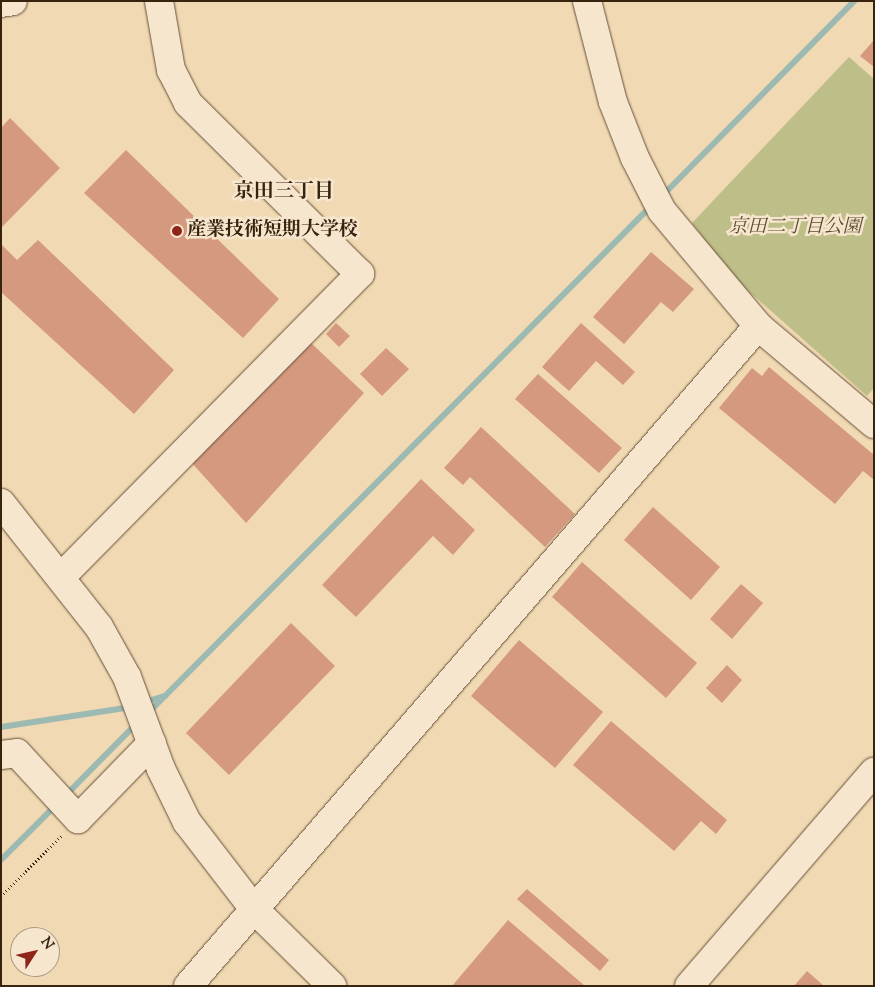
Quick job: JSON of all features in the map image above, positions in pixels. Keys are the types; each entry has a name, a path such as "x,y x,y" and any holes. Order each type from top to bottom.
{"street":[{"path":"1,3 13,1"},
{"path":"60,577 360,274 188,104 171,70 159,1"},
{"path":"587,1 613,102 657,201 758,326 874,424"},
{"path":"188,986 758,326"},
{"path":"1,503 99,627 127,676 150,735 188,822 254,909 332,986"},
{"path":"1,755 17,753 78,819 150,735"},
{"path":"689,986 874,772"}],"path":[{"path":"1,896 78,819"}],"green space":[{"name":"京田二丁目公園","path":"849,57 874,79 874,388 867,396 737,281 692,223"}],"building":[{"path":"874,40 874,67 860,56"},
{"path":"10,118 60,168 1,228 1,128"},
{"path":"126,150 279,299 243,338 84,193"},
{"path":"38,240 174,370 134,414 1,292 1,244 17,260"},
{"path":"651,252 694,289 673,312 661,302 624,344 593,317"},
{"path":"336,323 350,336 339,347 326,334"},
{"path":"581,323 635,372 623,385 596,361 569,391 542,367"},
{"path":"309,341 364,393 246,523 191,462"},
{"path":"386,348 409,369 382,396 360,374"},
{"path":"769,367 874,455 874,480 863,471 835,504 719,408 752,368 762,376"},
{"path":"538,374 622,448 599,473 515,399"},
{"path":"481,427 575,514 545,547 470,477 463,485 444,468"},
{"path":"421,479 475,530 453,555 433,536 356,617 322,585"},
{"path":"653,507 720,567 691,600 624,540"},
{"path":"582,562 697,663 666,698 552,597"},
{"path":"741,584 763,603 732,639 710,619"},
{"path":"291,623 335,666 229,775 186,733"},
{"path":"519,640 603,712 555,768 471,696"},
{"path":"727,665 742,680 722,703 706,688"},
{"path":"611,721 727,820 716,834 701,821 674,851 573,765"},
{"path":"527,889 609,960 600,971 517,899"},
{"path":"508,920 585,986 452,986"},
{"path":"807,971 824,986 794,986"}],"waterway":[{"path":"661,197 854,1"},
{"path":"142,703 165,696 652,205"},
{"path":"147,714 163,698"},
{"path":"1,727 131,707"},
{"path":"66,795 136,724"},
{"path":"1,860 57,804"}],"place":[{"name":"産業技術短期大学校","path":"177,231"}],"district":[{"name":"京田三丁目","path":"284,192"}]}
